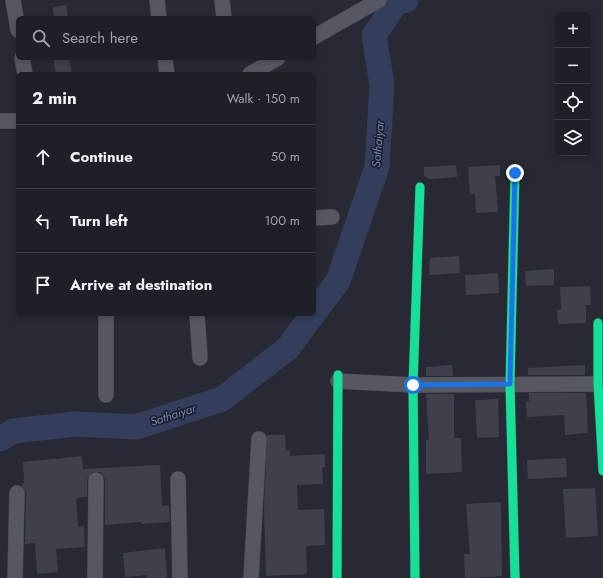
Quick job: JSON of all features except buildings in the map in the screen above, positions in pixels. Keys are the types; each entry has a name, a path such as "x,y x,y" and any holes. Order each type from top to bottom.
{"street":[{"path":"13,0 16,18"},
{"path":"157,0 159,16"},
{"path":"222,0 224,16"},
{"path":"316,36 374,1"},
{"path":"22,60 25,72"},
{"path":"165,60 167,72"},
{"path":"254,72 274,60"},
{"path":"0,121 16,121"},
{"path":"515,173 510,384 515,578"},
{"path":"415,578 413,385 420,187"},
{"path":"316,218 332,218"},
{"path":"106,316 106,394"},
{"path":"197,316 200,358"},
{"path":"598,323 603,471"},
{"path":"337,578 338,378 413,385 600,384"},
{"path":"251,578 259,439"},
{"path":"178,479 180,578"},
{"path":"95,578 96,480"},
{"path":"15,578 17,493"}],"waterway":[{"name":"Sathaiyar","path":"316,310 338,281 377,167 382,85 374,35 396,3 406,0"},
{"name":"Sathaiyar","path":"0,439 13,431 76,424 136,427 222,399 288,348 312,316"}],"traffic: fast":[{"path":"515,173 510,384 515,578"},
{"path":"415,578 413,385 420,187"},
{"path":"598,323 598,384 603,471"},
{"path":"337,578 338,375"}],"route":[{"path":"413,385 510,384 515,173"}]}
